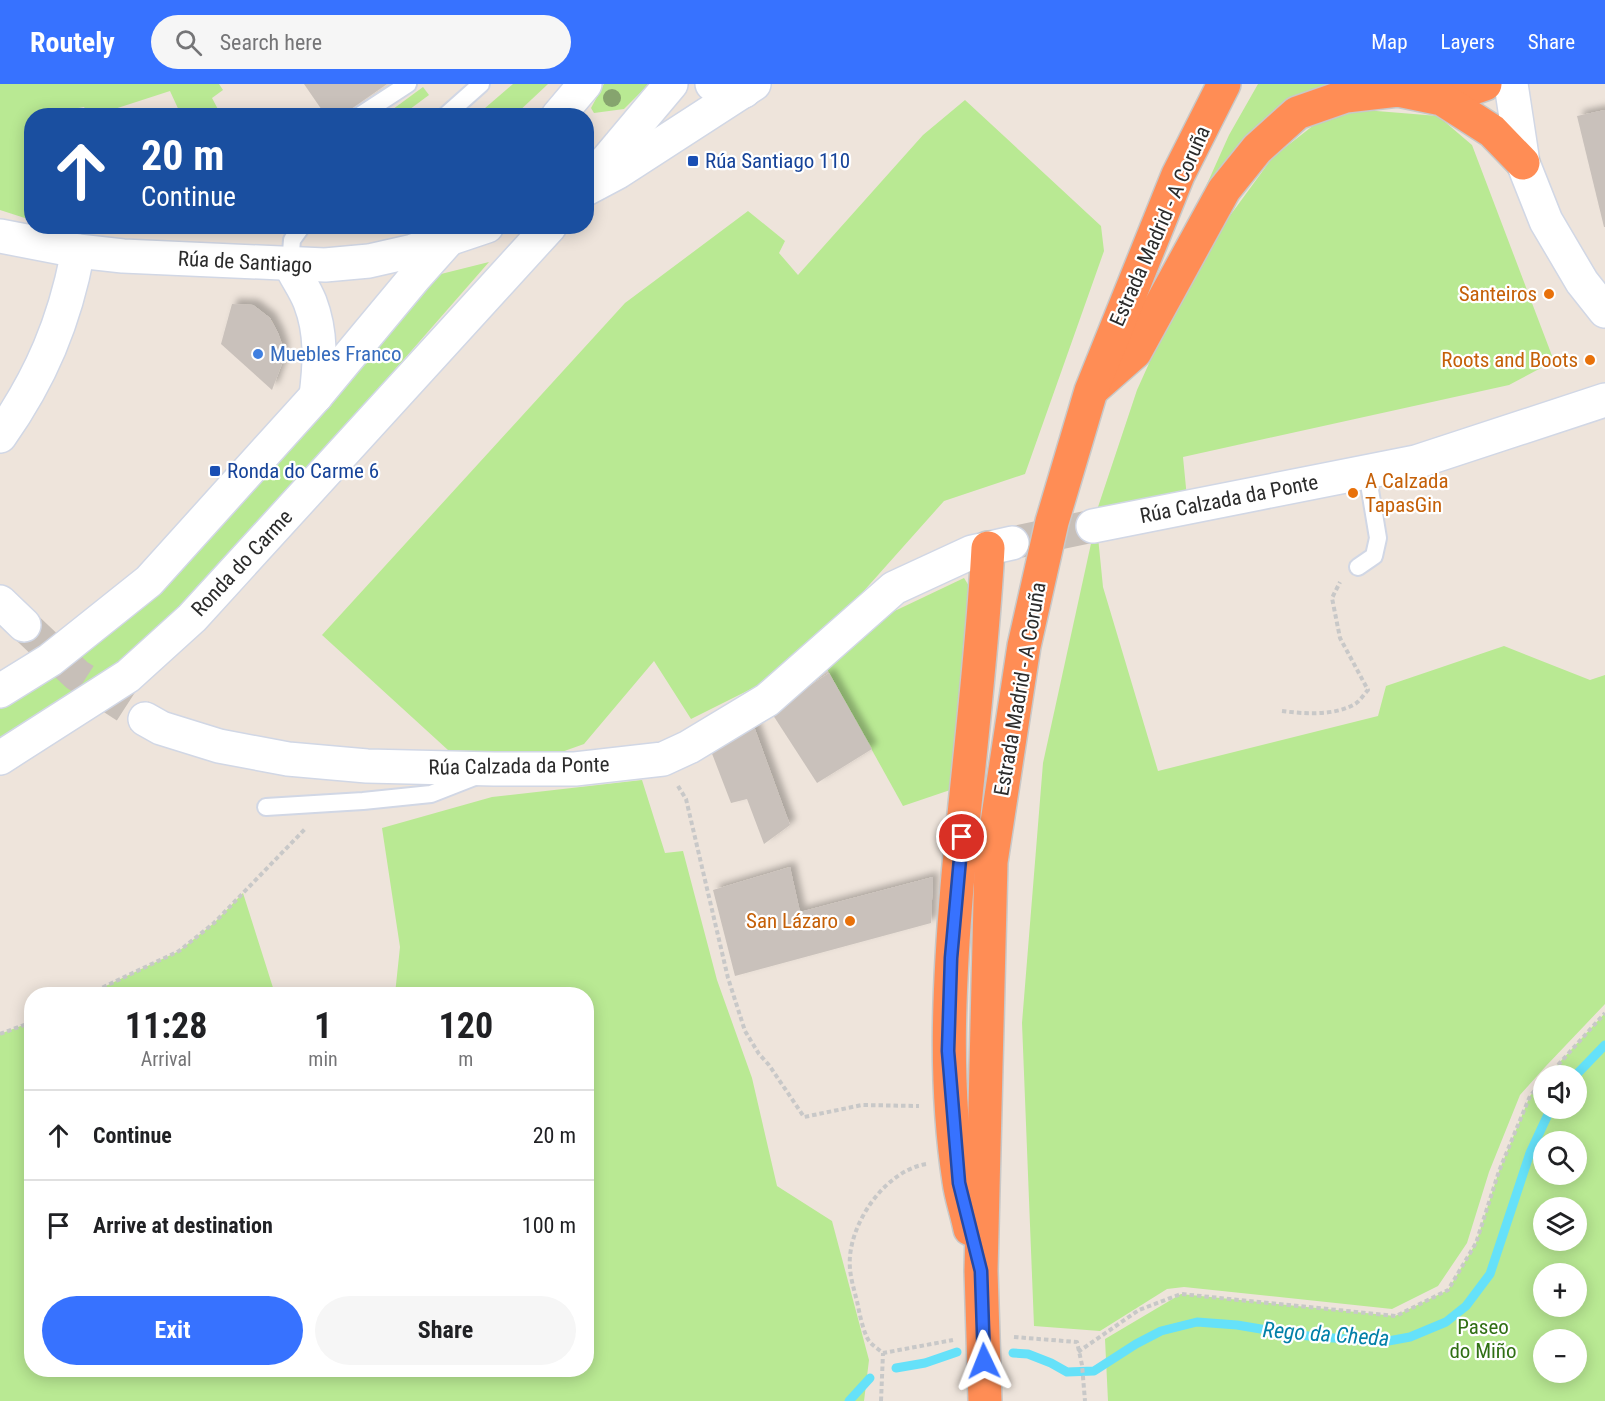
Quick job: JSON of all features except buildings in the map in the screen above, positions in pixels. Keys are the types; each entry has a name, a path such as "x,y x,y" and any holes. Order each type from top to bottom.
{"highway":[{"name":"Estrada Madrid - A Coruña","path":"985,1401 981,1271 991,862 1024,646 1052,522 1091,392 1178,175 1224,84"},
{"path":"1442,99 1485,84"},
{"path":"1091,392 1135,352 1224,190 1257,149 1297,113 1346,96 1398,90 1442,99 1492,131 1523,163"},
{"path":"981,1271 959,1183 948,1051 951,969 965,793 983,636 1000,545"}],"street":[{"path":"565,108 585,84"},
{"path":"594,177 671,84"},
{"path":"712,84 730,93 749,88"},
{"path":"1511,84 1523,163 1546,221 1582,282 1605,311"},
{"path":"594,183 618,172 749,88"},
{"name":"Rúa de Santiago","path":"0,236 78,251 123,256 325,266 369,261 414,251 452,234"},
{"path":"0,691 50,660 149,581 316,396 453,234"},
{"name":"Ronda do Carme","path":"0,758 128,676 192,618 543,234"},
{"path":"0,436 21,406 57,333 73,279 78,251"},
{"path":"290,264 310,302 318,331 320,354 316,396"},
{"name":"Rúa Calzada da Ponte","path":"1093,526 1416,462 1605,400"},
{"name":"Rúa Calzada da Ponte","path":"145,719 161,728 219,746 288,759 367,766 494,770 575,769 663,759 688,747 767,700 894,588 972,552 1000,545"},
{"path":"0,602 24,625"}],"lane":[{"path":"371,108 408,84"},
{"path":"454,108 481,84"},
{"path":"290,264 292,240 296,234"},
{"path":"1358,567 1374,556 1378,538 1367,472"},
{"path":"266,807 431,794 494,770"}],"path":[{"path":"1282,711 1303,713 1334,711 1356,704 1368,690 1340,638 1332,598 1339,583 1358,567"},
{"path":"663,759 686,800 728,978 745,1031 804,1118 862,1106 918,1106 952,1111"},
{"path":"104,987 179,951 214,923 330,803"},
{"path":"1558,1065 1605,1013"},
{"path":"0,1034 24,1025"},
{"path":"1078,1352 1139,1310 1181,1294 1395,1316 1448,1290 1476,1243 1499,1171 1533,1093"},
{"path":"883,1353 869,1341 858,1307 850,1268 852,1244 859,1224 873,1200 892,1180 924,1164 957,1165"},
{"path":"1012,1336 1077,1342 1082,1365 1085,1401"},
{"path":"883,1353 955,1340"},
{"path":"881,1401 883,1353"}],"green space":[{"path":"0,84 219,84 223,90 212,98 217,108 178,108 170,91 118,108 24,108 24,218 0,210"},
{"path":"513,84 548,84 522,108 485,108"},
{"path":"604,84 649,84 624,109 594,113 594,108 591,108"},
{"path":"1258,84 1357,84 1325,91 1185,233 1229,135"},
{"path":"423,87 429,95 411,108 394,108"},
{"path":"965,100 1101,226 1104,251 1025,474 944,501 862,593 761,684 691,719 654,661 584,744 556,754 448,750 322,635 625,303 748,211 785,241 779,253 798,275 923,135"},
{"path":"1352,109 1438,116 1472,145 1554,361 1509,385 1183,457 1187,498 1095,516 1137,390 1160,339 1229,217 1273,157 1319,121"},
{"path":"489,262 211,580 118,666 0,742 0,701 78,653 433,276"},
{"path":"1098,537 1103,587 1158,771 1378,716 1386,686 1504,646 1590,680 1605,675 1605,1004 1547,1065 1533,1065 1533,1080 1520,1095 1489,1172 1467,1243 1438,1286 1392,1309 1184,1287 1167,1289 1100,1331 1034,1326 1022,1023 1043,763 1092,539"},
{"path":"964,578 977,599 956,788 903,806 827,669 882,617"},
{"path":"642,780 665,853 683,851 717,980 752,1078 777,1186 832,1221 869,1360 864,1401 0,1401 0,1034 24,1025 24,1377 594,1377 594,987 396,987 400,947 382,828 492,797"},
{"path":"243,893 273,987 104,987 179,951 214,923"},
{"name":"Paseo do Miño","path":"1605,1013 1605,1401 1108,1401 1105,1339 1181,1294 1395,1316 1448,1290 1476,1243 1499,1171 1533,1092 1533,1119 1587,1119 1587,1065 1557,1065"}],"waterway":[{"name":"Rego da Cheda","path":"1586,1065 1605,1045"},
{"name":"Rego da Cheda","path":"1013,1353 1028,1354 1067,1372 1094,1371 1161,1331 1197,1322 1237,1325 1297,1335 1383,1342 1410,1337 1446,1322 1466,1306 1490,1274 1530,1153 1546,1119"},
{"name":"Rego da Cheda","path":"896,1368 925,1363 957,1352"},
{"name":"Rego da Cheda","path":"849,1401 870,1378"}],"tunnel":[{"path":"1012,543 1093,526"},
{"path":"24,625 77,675 145,719"}],"place":[{"name":"Rúa Santiago 110","path":"693,161"},
{"name":"Santeiros","path":"1549,294"},
{"name":"Muebles Franco","path":"258,354"},
{"name":"Roots and Boots","path":"1590,360"},
{"name":"Ronda do Carme 6","path":"215,471"},
{"name":"A Calzada TapasGin","path":"1353,493"},
{"name":"San Lázaro","path":"850,921"}],"route":[{"path":"962,837 951,958 948,1051 959,1183 981,1271 984,1361"}]}
